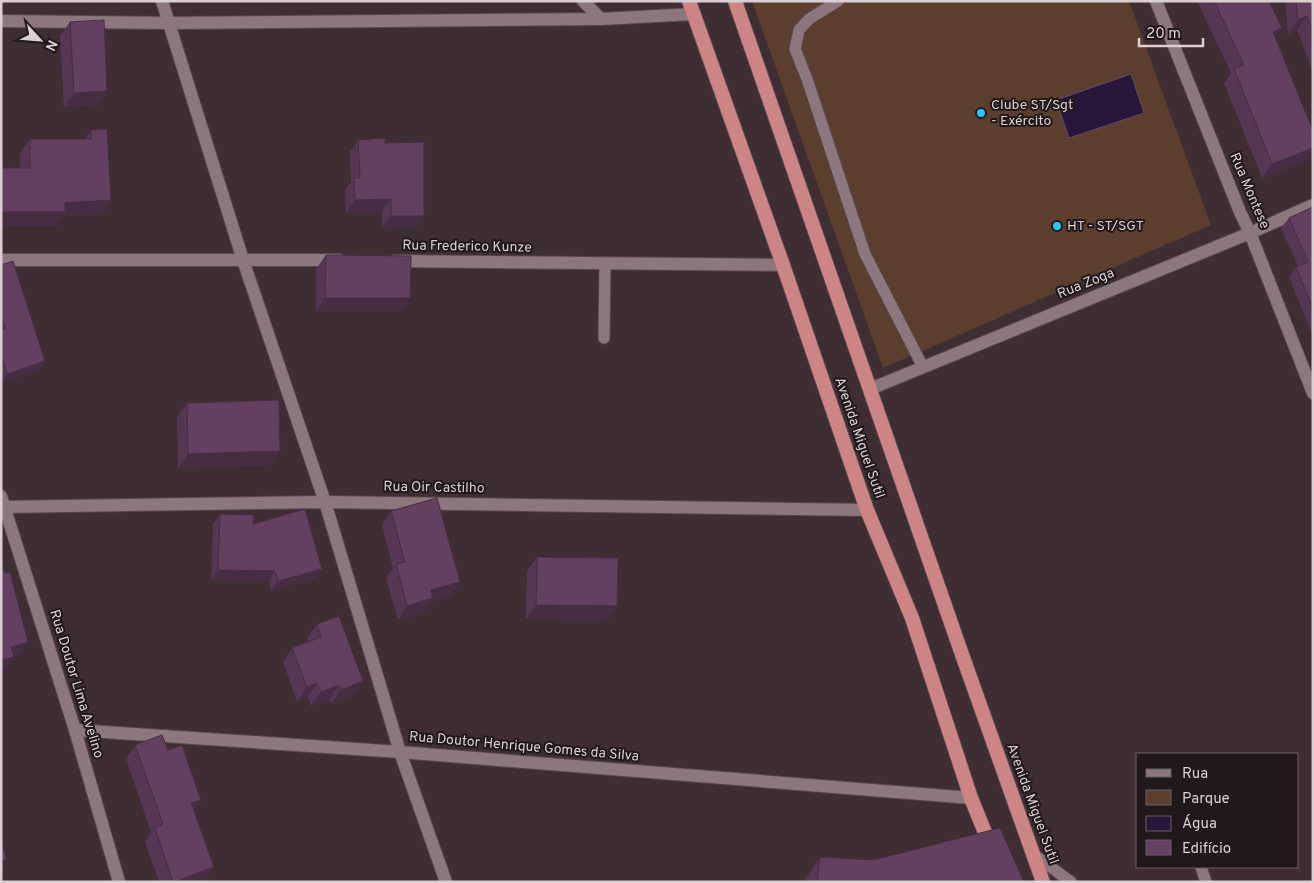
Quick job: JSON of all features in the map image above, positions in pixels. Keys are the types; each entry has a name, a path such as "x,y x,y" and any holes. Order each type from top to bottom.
{"highway":[{"name":"Avenida Miguel Sutil","path":"735,1 1043,882"},
{"name":"Avenida Miguel Sutil","path":"691,8 783,265 867,510 912,618 971,798 1005,882"}],"street":[{"path":"162,1 243,260 325,502 400,752 446,882"},
{"path":"583,1 601,19"},
{"name":"Rua Montese","path":"1156,1 1313,393"},
{"path":"1,21 169,23 601,19 691,8"},
{"name":"Rua Zoga","path":"870,389 1250,233 1313,205"},
{"path":"1,260 350,260"},
{"name":"Rua Frederico Kunze","path":"380,261 783,265"},
{"name":"Rua Oir Castilho","path":"2,503 325,502 867,510"},
{"name":"Rua Doutor Lima Avelino","path":"2,503 75,730 119,882"},
{"name":"Rua Doutor Henrique Gomes da Silva","path":"75,730 400,752 971,798"}],"lane":[{"path":"838,1 810,19 799,30 795,49 865,254 923,367"},
{"path":"604,338 605,263"},
{"path":"1033,854 1071,882"},
{"path":"1201,868 1206,882"}],"green space":[{"name":"Clube ST/Sgt - Exército","path":"752,1 1129,1 1211,225 883,368"}],"water":[{"path":"1131,74 1144,113 1069,138 1056,100"}],"building":[{"path":"1214,1 1269,1 1282,28 1273,32 1313,131 1313,148 1272,164 1234,69 1244,65"},
{"path":"1296,1 1313,1 1313,32 1307,16 1298,20"},
{"path":"104,20 107,91 74,93 70,22"},
{"path":"107,129 111,200 65,203 65,212 1,212 1,168 30,168 30,139 91,139 91,130"},
{"path":"385,138 385,143 424,142 424,216 391,216 391,199 355,200 354,178 360,178 358,140"},
{"path":"1313,207 1313,308 1296,267 1308,262 1289,218"},
{"path":"326,255 411,256 410,298 325,298"},
{"path":"13,261 45,361 7,374 1,355 1,329 5,328 1,316 1,265"},
{"path":"279,400 280,451 188,454 187,403"},
{"path":"437,498 460,582 431,590 433,598 407,606 396,564 405,562 391,511"},
{"path":"305,509 322,569 278,581 275,571 218,570 220,514 254,515 253,524"},
{"path":"537,557 618,558 617,606 536,605"},
{"path":"1,568 3,568 5,573 10,572 28,642 11,647 14,657 1,660"},
{"path":"339,616 363,681 341,690 339,685 321,692 317,683 307,687 292,648 321,637 317,624"},
{"path":"162,735 168,750 182,745 201,800 191,803 214,867 174,882 155,828 163,824 135,745"},
{"path":"1000,828 1024,882 817,882 820,857 873,860"},
{"path":"1,843 7,859 1,861"}],"place":[{"name":"Clube ST/Sgt - Exército","path":"981,113"},
{"name":"HT - ST/SGT","path":"1057,226"}]}
